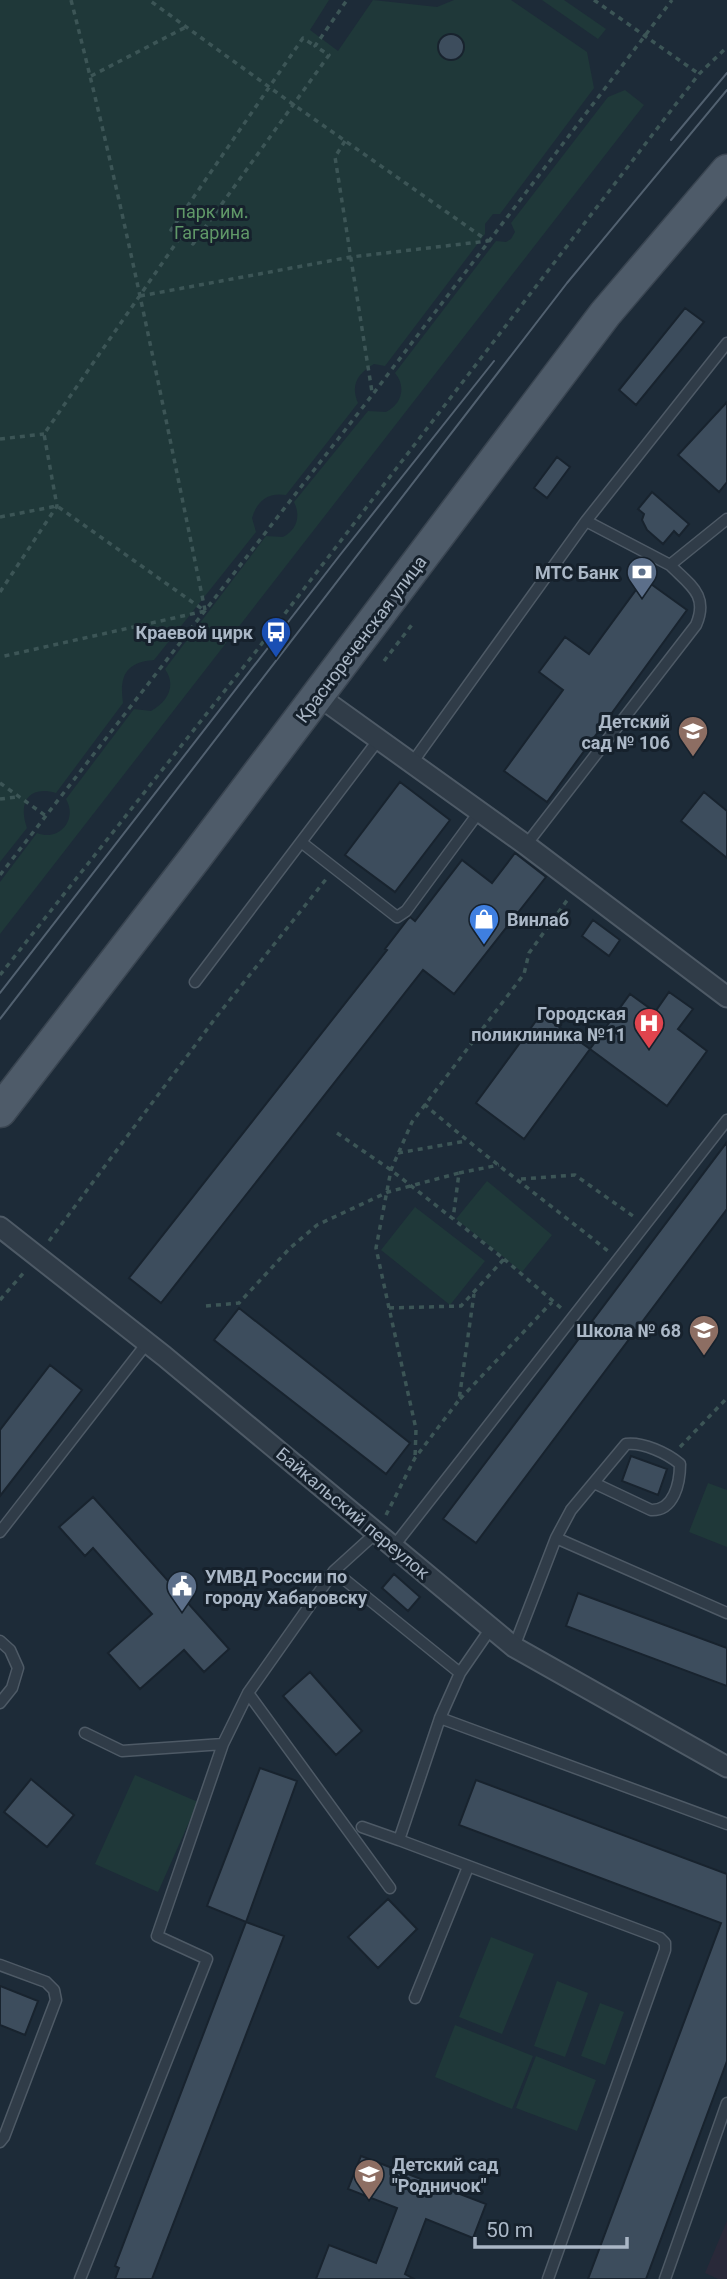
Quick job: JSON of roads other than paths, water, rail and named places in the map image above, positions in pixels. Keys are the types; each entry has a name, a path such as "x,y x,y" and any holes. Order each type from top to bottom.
{"main road":[{"name":"Краснореченская улица","path":"0,1111 195,859 605,314 722,187"}],"street":[{"path":"317,695 526,845 727,997"},
{"name":"Байкальский переулок","path":"0,1227 147,1343 514,1647 727,1767"}],"lane":[{"path":"412,763 586,521 727,343"},
{"path":"670,565 727,519"},
{"path":"526,845 696,625 702,611 697,592 670,565 586,521"},
{"path":"195,982 379,738"},
{"path":"301,842 397,917 406,911 479,812"},
{"path":"394,1546 727,1120"},
{"path":"0,1532 147,1343"},
{"path":"514,1647 562,1524 571,1510 626,1444 635,1443 680,1464 680,1475 670,1504 661,1510 651,1510 594,1483"},
{"path":"80,2279 206,1959 158,1936 223,1744 248,1693 334,1571 378,1532"},
{"path":"556,1538 727,1613"},
{"path":"334,1571 460,1673"},
{"path":"398,1840 439,1718 460,1673 491,1628"},
{"path":"0,1641 9,1650 18,1668 12,1688 0,1703"},
{"path":"248,1693 390,1888"},
{"path":"439,1718 727,1824"},
{"path":"85,1733 122,1751 223,1744"},
{"path":"362,1827 660,1938 665,1943 548,2279"},
{"path":"415,1998 468,1867"},
{"path":"0,1965 46,1982 54,1990 55,2000 0,2143"},
{"path":"665,2279 727,2103"}],"tram line":[{"path":"671,140 727,73"},
{"path":"0,1019 567,283 727,90"},
{"path":"0,993 494,361"}],"place":[{"name":"МТС Банк","path":"642,599"},
{"name":"Краевой цирк","path":"276,659"},
{"name":"Детский сад № 106","path":"693,758"},
{"name":"Винлаб","path":"484,946"},
{"name":"Городская поликлиника №11","path":"649,1050"},
{"name":"Школа № 68","path":"704,1357"},
{"name":"УМВД России по городу Хабаровску","path":"182,1613"},
{"name":"Детский сад \"Родничок\"","path":"369,2201"}],"park label":[{"name":"парк им. Гагарина","path":"212,221"}]}
